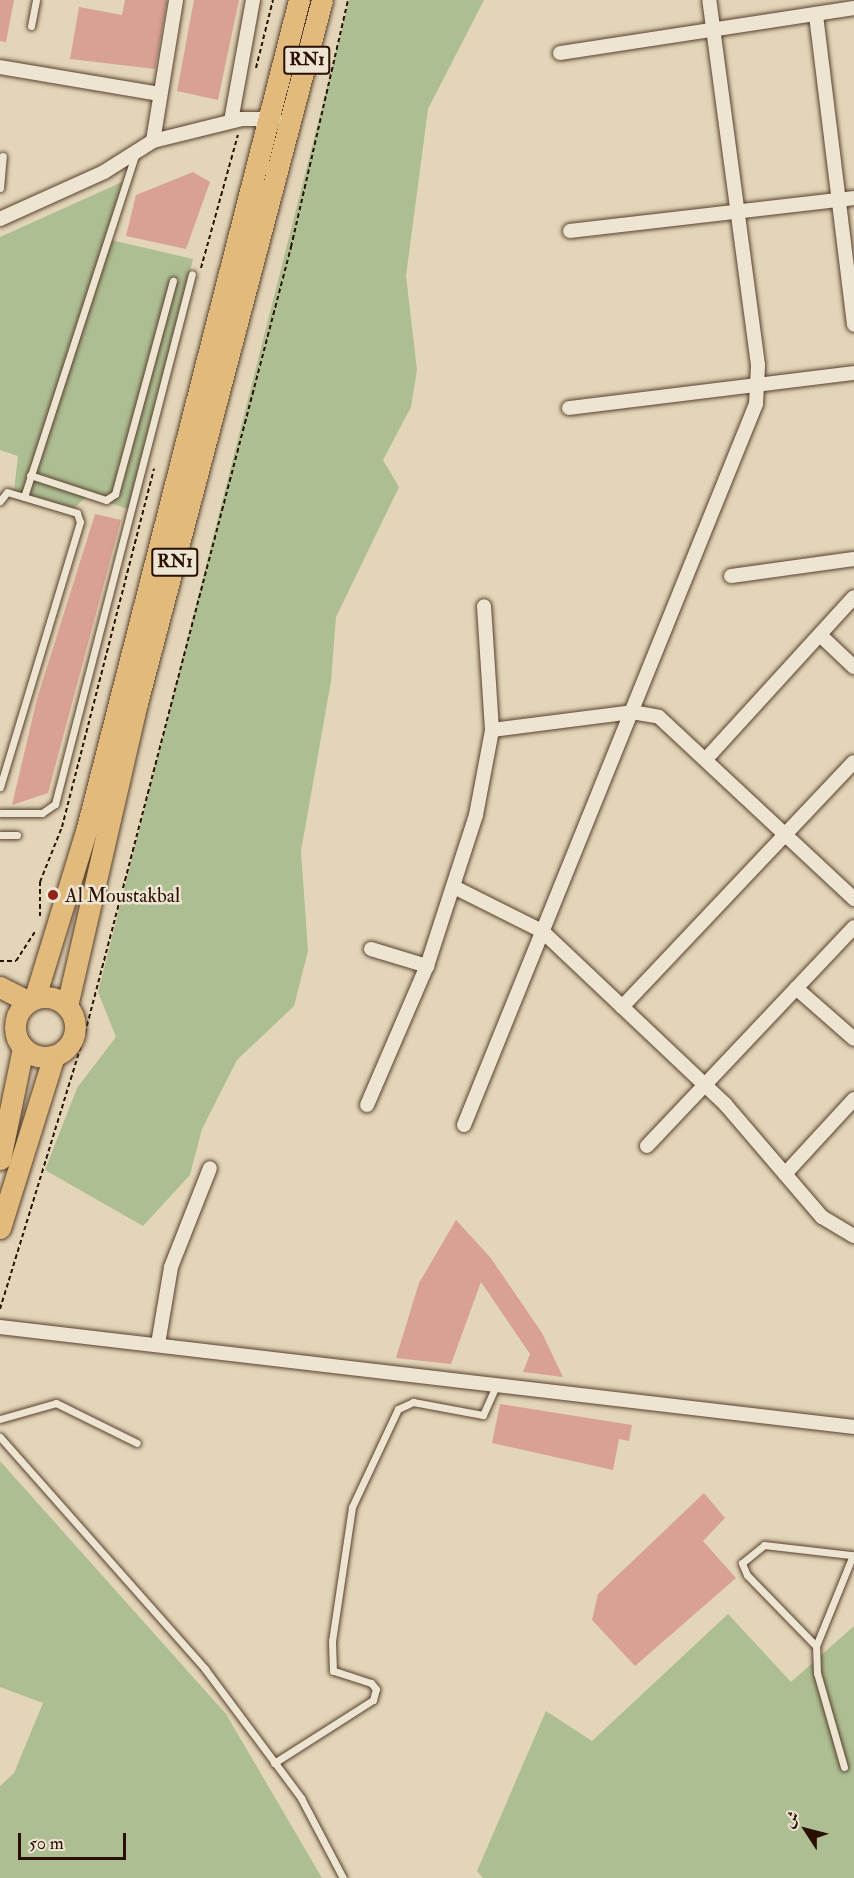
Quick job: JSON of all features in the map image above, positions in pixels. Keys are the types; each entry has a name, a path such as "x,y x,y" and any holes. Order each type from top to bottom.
{"highway":[{"name":"RN1","path":"0,1228 54,1056 68,1046 75,1030 67,1006 97,861 280,119 299,0"},
{"name":"RN1","path":"0,1159 15,1021 31,999 87,828 280,119 322,0"},
{"path":"0,987 31,999 67,1006"},
{"path":"14,1041 42,1057 54,1056"}],"street":[{"path":"153,141 176,0"},
{"path":"231,121 253,0"},
{"path":"464,1125 751,419 759,385 739,211 709,0"},
{"path":"560,53 854,8"},
{"path":"816,15 854,325"},
{"path":"0,67 159,94"},
{"path":"0,219 153,141 231,121 280,119"},
{"path":"570,231 854,198"},
{"path":"568,408 854,373"},
{"path":"730,576 854,559"},
{"path":"706,759 854,597"},
{"path":"367,1105 427,966 456,888 492,730 484,606"},
{"path":"820,635 854,667"},
{"path":"492,730 632,712 659,717 854,898"},
{"path":"622,1007 854,762"},
{"path":"456,888 542,931 705,1085 822,1217 854,1236"},
{"path":"647,1146 854,927"},
{"path":"371,949 427,966"},
{"path":"796,988 854,1039"},
{"path":"785,1174 854,1099"},
{"path":"158,1344 171,1267 210,1168"},
{"path":"0,1327 498,1382 854,1427"}],"lane":[{"path":"31,26 36,0"},
{"path":"24,497 137,151"},
{"path":"0,188 3,156"},
{"path":"0,813 42,813 55,804 192,274"},
{"path":"30,476 106,500 115,494 173,281"},
{"path":"0,501 7,492 77,513 80,522 0,787"},
{"path":"0,835 17,835"},
{"path":"274,1763 373,1700 376,1689 371,1683 333,1671 332,1641 352,1508 399,1409 412,1402 483,1415 498,1382"},
{"path":"0,1419 56,1403 137,1443"},
{"path":"0,1437 161,1615 302,1798 343,1878"},
{"path":"816,1646 747,1575 742,1563 764,1545 852,1555 816,1646 817,1673 844,1767"}],"path":[{"path":"0,1309 85,1033 291,247 348,0"}],"green space":[{"path":"349,0 484,0 428,109 406,276 417,370 411,407 383,460 399,487 336,617 331,681 301,851 308,951 294,1006 237,1060 202,1129 190,1175 143,1226 45,1170 77,1088 116,1037 98,992"},
{"path":"131,178 111,240 193,259 132,510 87,496 68,514 13,499 18,456 0,450 0,237"},
{"path":"0,1461 226,1714 322,1878 0,1878 0,1786 14,1773 43,1703 0,1687"},
{"path":"728,1614 791,1682 854,1626 854,1878 483,1878 477,1871 546,1711 592,1741"}],"building":[{"path":"0,0 14,0 6,42 0,41"},
{"path":"125,0 167,0 155,69 70,59 79,7 122,15"},
{"path":"194,0 239,0 218,100 177,91"},
{"path":"193,172 210,182 186,249 126,236 136,195"},
{"path":"95,514 121,520 48,793 12,805 37,699"},
{"path":"456,1220 490,1257 542,1333 563,1377 523,1372 530,1354 481,1282 451,1364 396,1358 419,1283"},
{"path":"500,1404 632,1425 629,1441 619,1439 613,1470 492,1443"},
{"path":"704,1493 725,1518 703,1541 736,1578 635,1666 592,1620 598,1594"}],"place":[{"name":"Al Moustakbal","path":"53,895"}]}
